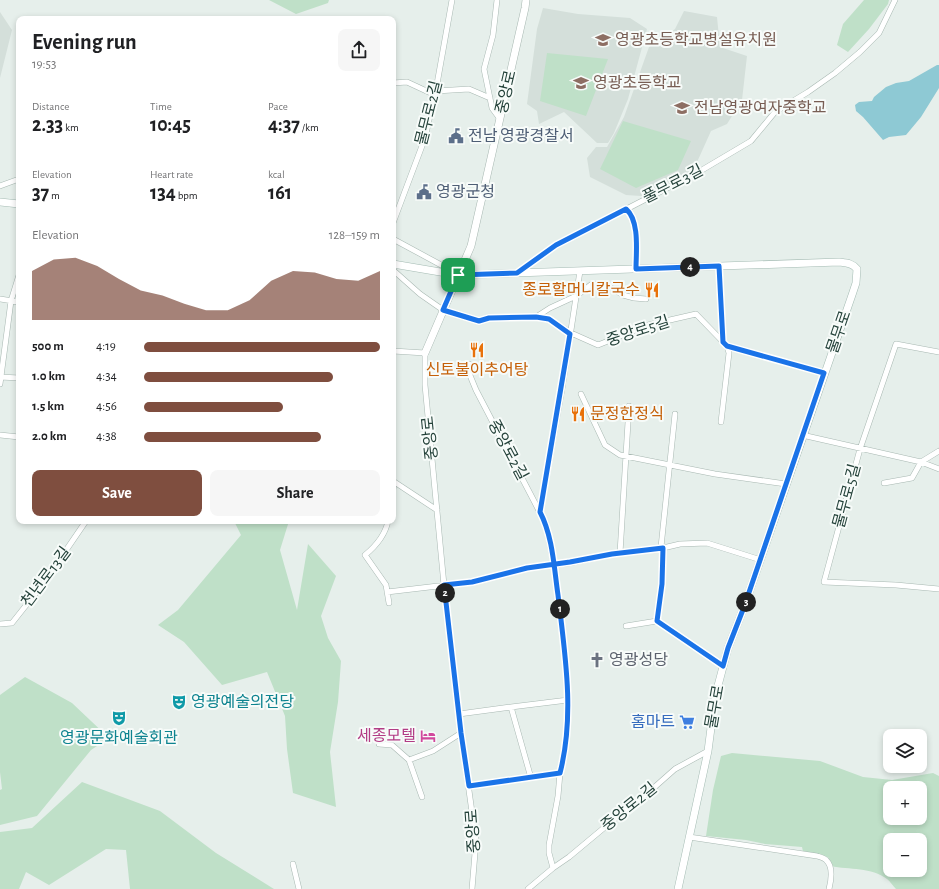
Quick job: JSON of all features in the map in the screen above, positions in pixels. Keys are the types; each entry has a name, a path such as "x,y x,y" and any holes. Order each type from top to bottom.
{"main road":[{"name":"중앙로","path":"425,353 471,246 526,0"},
{"path":"0,202 16,204"},
{"name":"물무로","path":"396,265 458,275 839,262 849,263 857,269 856,283 802,435 742,614 728,648 715,697 708,751 678,889"}],"street":[{"name":"물무로2길","path":"396,215 425,138 452,0"},
{"path":"497,0 493,36 484,69 492,108 500,119"},
{"name":"풀무로3길","path":"517,273 556,245 702,170 739,149 750,141 775,112 835,74 860,52 879,33 895,0"},
{"path":"396,83 407,82 435,93 468,89 490,98"},
{"path":"0,186 16,180"},
{"path":"626,209 631,213 636,229 636,269"},
{"path":"396,241 458,275"},
{"path":"719,266 723,342"},
{"path":"540,512 580,271"},
{"name":"중앙로5길","path":"396,273 420,294 443,310 479,321 489,318 536,317 549,319 570,334 598,345 648,325 696,314 727,346"},
{"path":"536,317 550,308 576,296 592,284 608,286 623,295 646,299"},
{"path":"0,384 11,301 16,285"},
{"path":"0,299 16,302"},
{"path":"0,333 7,333"},
{"name":"물무로5길","path":"939,352 896,344 860,448 824,582 896,585 939,589"},
{"path":"727,346 824,373"},
{"path":"721,422 729,353 727,346"},
{"path":"396,351 425,353"},
{"name":"중앙로","path":"425,353 425,385 444,585 461,733 476,840 472,889"},
{"name":"중앙로2길","path":"469,364 469,374 476,390 546,524 554,565 566,664 568,700 566,744 549,845 549,853 553,868"},
{"path":"0,377 16,378"},
{"path":"581,394 604,445 620,455 715,474 786,484"},
{"path":"620,553 629,406"},
{"path":"657,621 662,584 662,547 675,414"},
{"path":"0,435 16,437"},
{"path":"802,435 921,462 939,469"},
{"path":"884,483 912,478 921,462 939,452"},
{"path":"396,482 437,510"},
{"name":"천년로13길","path":"0,624 12,623 43,584 84,524"},
{"path":"388,524 380,540 364,555 386,585 389,603"},
{"path":"387,592 472,582 527,568 554,565 680,544 707,543 760,560"},
{"path":"626,626 657,621 723,666"},
{"path":"459,714 568,700"},
{"path":"511,707 531,778"},
{"path":"409,760 432,751 461,733"},
{"path":"378,744 392,745 409,760 422,797"},
{"name":"중앙로2길","path":"528,889 675,769 708,751"},
{"path":"469,786 560,773"},
{"path":"690,837 817,856 826,860 829,864 832,876 829,889"},
{"path":"293,864 299,889"},
{"path":"533,884 538,889"}],"shaded area":[{"name":"영광초등학교","path":"543,8 578,14 630,18 647,29 628,99 614,133 608,143 597,143 564,112 539,124 537,111 527,104 537,29"},
{"name":"전남영광여자중학교","path":"684,11 717,17 720,47 747,56 742,100 727,124 711,131 693,171 641,196 626,195 590,177 587,158 596,147 607,147 624,117 649,47 675,29"},
{"path":"0,12 12,30 0,78"}],"green space":[{"path":"269,0 329,0 328,3 296,14"},
{"path":"864,0 889,0 888,4 869,29 848,52 837,45 843,24"},
{"path":"547,53 608,59 586,116 540,101"},
{"path":"623,121 691,141 678,170 636,188 600,169"},
{"path":"236,524 288,524 280,550 297,610 308,544 336,576 321,616 328,638 341,661 338,702 330,752 336,807 293,793 287,749 285,716 267,672 222,685 184,642 158,625 178,610 241,535"},
{"path":"25,677 72,703 109,738 91,750 37,816 0,825 0,790 2,789 0,772 0,695"},
{"path":"732,753 820,761 863,777 892,780 933,773 939,776 939,889 896,889 884,877 927,877 927,833 883,833 883,876 874,872 831,866 828,857 804,856 802,847 765,844 746,840 706,836 713,790 721,756"},
{"path":"82,782 160,811 216,853 274,889 130,889 126,850 106,849 49,885 26,872 19,889 0,889 0,832 32,828"}],"water":[{"path":"939,65 939,88 921,117 906,135 889,137 883,140 856,111 855,105 859,102 872,101 874,97 886,87 896,83 909,81"}],"place":[{"name":"영광초등학교병설유치원","path":"603,40"},
{"name":"영광초등학교","path":"581,83"},
{"name":"전남영광여자중학교","path":"682,108"},
{"name":"전남 영광경찰서","path":"456,136"},
{"name":"영광군청","path":"424,192"},
{"name":"종로할머니칼국수","path":"652,290"},
{"name":"신토불이추어탕","path":"477,350"},
{"name":"문정한정식","path":"578,414"},
{"name":"영광성당","path":"597,660"},
{"name":"영광예술의전당","path":"179,702"},
{"name":"영광문화예술회관","path":"119,718"},
{"name":"홈마트","path":"687,722"},
{"name":"세종모텔","path":"428,736"}],"route":[{"path":"458,275 443,310 479,321 489,318 536,317 549,319 570,334 562,389 540,512 546,524 554,565 566,664 568,718 564,758 560,773 469,786 461,733 444,585 472,582 527,568 554,565 612,554 661,547 663,548 662,584 657,621 723,666 824,373 727,346 723,342 719,266 636,269 636,229 631,213 626,209 556,245 517,273 458,275"}]}
